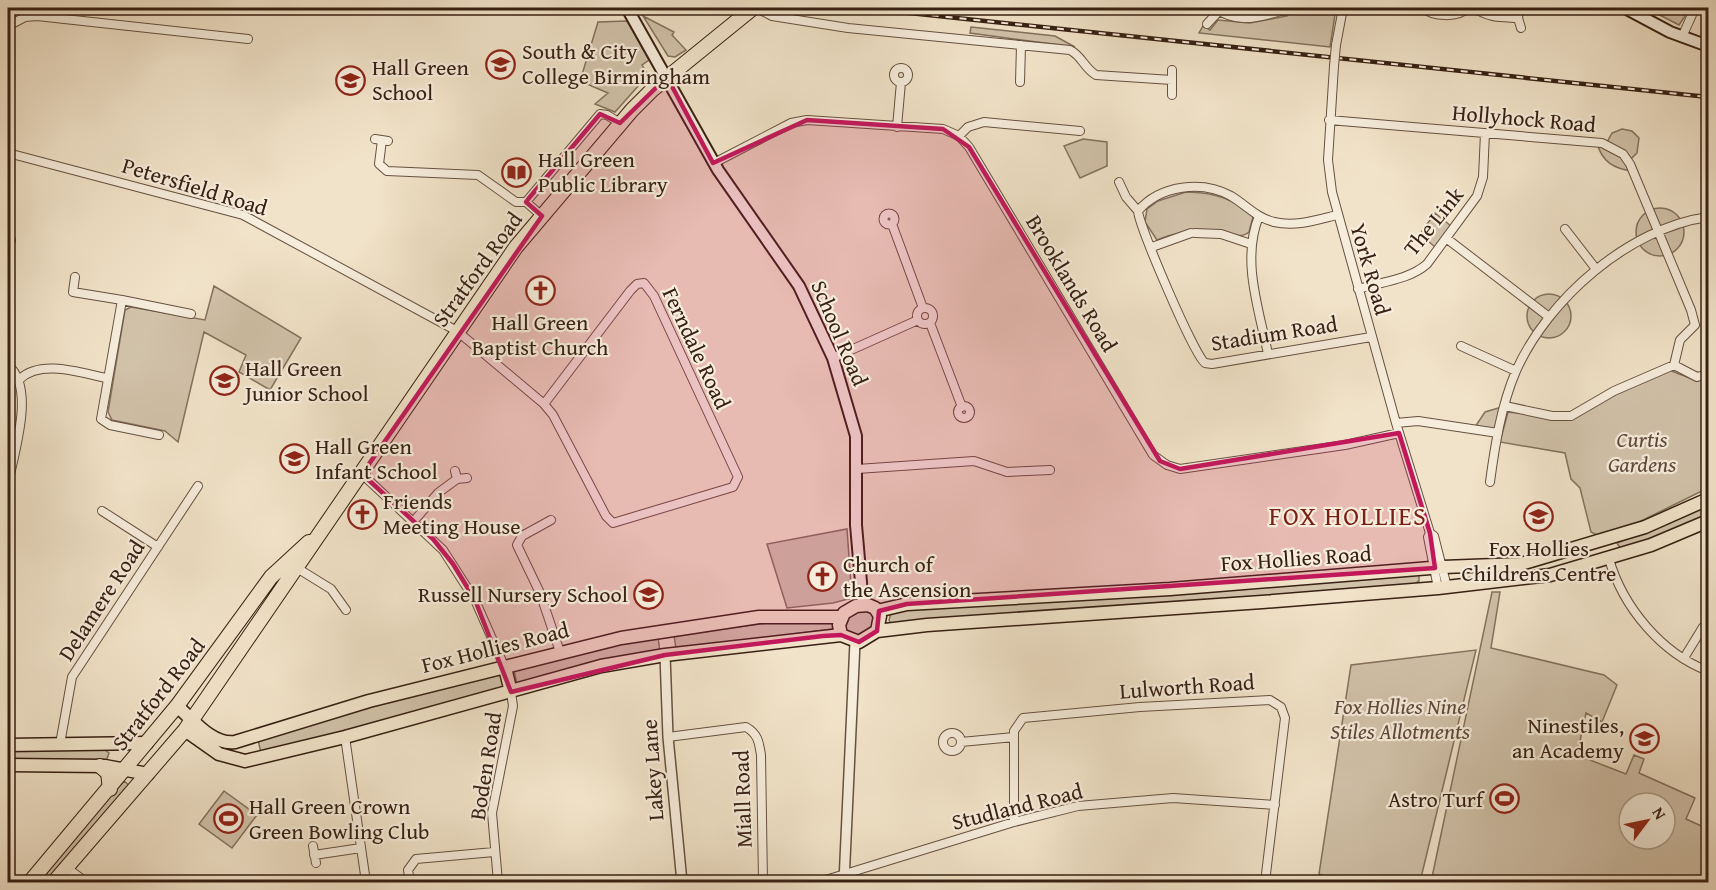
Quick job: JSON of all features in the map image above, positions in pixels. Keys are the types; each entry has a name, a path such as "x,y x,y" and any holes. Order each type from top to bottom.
{"highway":[{"name":"Stratford Road","path":"54,882 189,725 292,564 320,533 362,474 516,247 620,123 667,77 755,8"},
{"name":"Stratford Road","path":"32,882 177,706 271,577 292,564"},
{"path":"103,766 108,773 110,789"}],"main road":[{"name":"School Road","path":"627,8 714,163 800,286 833,358 856,436 856,525 862,605"},
{"path":"1625,8 1682,37 1708,46"},
{"name":"Fox Hollies Road","path":"877,611 907,604 1170,589 1439,568 1521,564 1645,527 1708,499"},
{"name":"Fox Hollies Road","path":"877,631 927,625 1443,587 1550,575 1651,545 1708,521"},
{"path":"1604,540 1609,559"},
{"path":"862,605 872,606 881,620 877,631 866,640 855,642 842,635 841,617 851,608 862,605"},
{"name":"Fox Hollies Road","path":"189,725 228,743 319,715 560,652 662,632 759,617 841,617"},
{"path":"662,632 665,655"},
{"name":"Fox Hollies Road","path":"177,706 189,725 219,754 236,760 257,759 601,666 665,655 842,635"},
{"path":"505,668 511,692"},
{"path":"253,737 257,759"},
{"path":"103,766 113,760 114,754 108,743"},
{"path":"8,746 147,743"},
{"path":"8,765 103,766 128,768 148,774"}],"street":[{"path":"755,8 772,16 848,28 1070,50 1079,57 1087,70 1096,75 1172,80"},
{"name":"York Road","path":"1343,8 1336,45 1329,120 1329,160 1337,216 1398,433 1430,532 1434,536 1443,587"},
{"path":"1423,8 1428,12 1455,15 1468,8"},
{"path":"1475,8 1481,13 1497,17 1518,18"},
{"path":"1519,8 1518,18 1521,28"},
{"path":"1682,37 1695,8"},
{"path":"1208,24 1217,9 1245,20 1285,10"},
{"path":"8,26 25,17 37,16 248,39"},
{"path":"1020,82 1021,45"},
{"path":"1172,70 1172,94"},
{"path":"897,127 901,82"},
{"path":"526,202 600,114 607,115 620,123"},
{"path":"714,163 791,123 807,120 943,129 959,136 968,127 984,123 1080,131"},
{"name":"Hollyhock Road","path":"1329,120 1602,143 1614,147 1630,164 1695,325 1680,340 1674,365"},
{"path":"1066,140 1068,130"},
{"name":"The Link","path":"1358,289 1421,269 1477,196 1483,177 1485,133"},
{"name":"Brooklands Road","path":"959,136 969,147 1153,455 1160,461 1180,469 1345,445 1398,433"},
{"path":"382,140 380,164 387,171 478,175 516,202 526,202 542,216"},
{"name":"Petersfield Road","path":"8,153 243,215 457,331 544,404"},
{"name":"Stadium Road","path":"1119,182 1126,197 1138,211 1200,359 1212,364 1371,337"},
{"path":"1138,211 1156,198 1186,186 1228,195 1259,216 1292,225 1337,216"},
{"path":"1259,216 1251,244 1251,268 1268,354"},
{"path":"1490,482 1498,433 1516,371 1549,317 1567,296 1596,269 1635,243 1708,217"},
{"path":"892,224 923,308 933,313 930,323 962,407"},
{"path":"1565,229 1596,269"},
{"path":"1152,247 1193,233 1221,234 1251,244"},
{"path":"1446,238 1549,317"},
{"path":"8,252 12,241"},
{"path":"75,277 72,297 122,300 191,314"},
{"name":"Ferndale Road","path":"644,283 654,296 738,477 733,487 613,523 606,516 544,404 630,291 637,284 644,283"},
{"path":"122,300 98,421 159,435"},
{"path":"918,320 918,313 923,308"},
{"path":"833,358 918,320"},
{"path":"918,320 924,324 930,323"},
{"path":"1461,346 1516,371"},
{"path":"8,365 20,379 21,412 8,484"},
{"path":"1505,406 1552,416 1571,416 1614,391 1674,365 1697,377 1708,374"},
{"path":"20,379 27,372 54,368 106,378"},
{"path":"1396,423 1418,421 1498,433"},
{"path":"857,469 974,461 1007,472 1050,470"},
{"path":"362,474 443,550 465,581 505,668"},
{"path":"413,522 456,475 467,478"},
{"name":"Delamere Road","path":"60,744 72,677 198,486"},
{"path":"102,511 158,548"},
{"path":"551,520 522,536 517,545 540,593 560,652"},
{"path":"1609,559 1630,605 1656,637 1684,658 1708,671"},
{"path":"292,564 331,589 346,610"},
{"path":"1684,658 1703,627"},
{"path":"819,882 845,878 855,642"},
{"name":"Lakey Lane","path":"665,655 668,736 682,882"},
{"name":"Boden Road","path":"498,882 492,813 513,706 511,692"},
{"name":"Lulworth Road","path":"1014,737 1019,721 1028,716 1270,700 1281,707 1285,718 1265,882"},
{"name":"Miall Road","path":"668,736 746,727 754,732 759,740 760,755 763,882"},
{"path":"345,737 366,882"},
{"path":"961,742 1014,737 1014,822"},
{"name":"Studland Road","path":"845,878 1014,822 1078,806 1173,798 1275,805"},
{"path":"314,855 361,848"},
{"path":"410,882 408,870 416,859 495,852"},
{"path":"67,868 86,882"}],"highlighted area":[{"path":"667,77 713,163 807,120 943,129 969,147 1160,461 1180,469 1399,433 1430,533 1435,568 907,604 879,611 877,631 859,642 841,635 823,636 665,655 511,692 475,600 453,564 433,539 362,474 542,216 526,202 600,114 620,123"}],"green space":[{"path":"1285,8 1336,8 1330,47 1199,33 1203,26 1210,30 1218,20 1250,23 1287,16"},
{"path":"1646,8 1677,8 1685,16 1679,25"},
{"path":"643,16 674,32 672,35 686,50 675,57 668,56"},
{"path":"627,21 649,60 642,65 648,75 615,112 595,104 608,93 580,81 598,22"},
{"path":"971,27 1055,36 1075,47 970,33"},
{"path":"1622,129 1632,131 1639,138 1637,153 1628,162 1633,171 1615,166 1606,160 1597,143 1606,144 1612,133"},
{"path":"1083,139 1107,142 1107,166 1080,178 1064,146"},
{"path":"1186,192 1214,195 1239,206 1253,217 1249,232 1240,236 1198,230 1181,232 1157,240 1145,222 1147,209 1158,201"},
{"path":"1655,208 1665,208 1677,215 1684,227 1684,237 1677,249 1665,256 1655,256 1640,245 1636,237 1636,227 1647,212"},
{"path":"1435,213 1451,226 1435,247 1420,234"},
{"path":"214,286 301,338 270,390 239,372 246,355 204,332 178,442 165,431 112,420 108,412 125,310 131,307 205,320"},
{"path":"1549,294 1558,295 1565,300 1570,307 1570,325 1565,332 1558,337 1549,338 1540,337 1533,332 1528,325 1527,316 1528,307 1533,300 1540,295"},
{"name":"Curtis Gardens","path":"1669,370 1697,381 1708,377 1708,488 1639,522 1597,535 1591,532 1580,488 1571,479 1565,453 1500,442 1508,412 1571,418 1626,388"},
{"path":"1505,406 1498,433 1473,430 1485,412"},
{"path":"1708,504 1708,516 1622,551 1617,543"},
{"path":"847,529 852,598 833,603 787,608 767,544"},
{"path":"1419,575 1419,581 1411,586 891,624 889,620 891,613 921,608"},
{"path":"1492,592 1500,592 1491,648 1604,675 1617,685 1602,722 1586,713 1577,755 1626,774 1634,755 1644,759 1639,773 1695,798 1686,819 1708,829 1708,882 1431,882"},
{"path":"867,610 873,613 877,620 875,626 861,637 844,633 846,619 855,612"},
{"path":"784,621 833,621 833,629 676,649 674,635"},
{"path":"658,637 660,652 517,685 514,670 622,641"},
{"name":"Fox Hollies Nine Stiles Allotments","path":"1476,650 1420,882 1341,882 1319,874 1351,665"},
{"path":"501,673 505,688 261,753 258,740 314,722"},
{"path":"104,749 109,753 106,762 8,763 8,750"},
{"path":"124,781 130,786 49,882 40,882 43,873"},
{"name":"Hall Green Crown Green Bowling Club","path":"224,791 257,815 232,848 199,824"}],"railway":[{"path":"862,8 1708,97"}],"place":[{"name":"South & City College Birmingham","path":"501,64"},
{"name":"Hall Green School","path":"351,80"},
{"name":"Hall Green Public Library","path":"517,172"},
{"name":"Hall Green Baptist Church","path":"540,290"},
{"name":"Hall Green Junior School","path":"224,381"},
{"name":"Hall Green Infant School","path":"294,459"},
{"name":"Friends Meeting House","path":"362,514"},
{"name":"Fox Hollies Childrens Centre","path":"1539,516"},
{"name":"Church of the Ascension","path":"822,577"},
{"name":"Russell Nursery School","path":"649,594"},
{"name":"Ninestiles, an Academy","path":"1645,738"},
{"name":"Astro Turf","path":"1504,799"},
{"name":"Hall Green Crown Green Bowling Club","path":"228,819"}],"district":[{"name":"FOX HOLLIES","path":"1348,516"}]}
